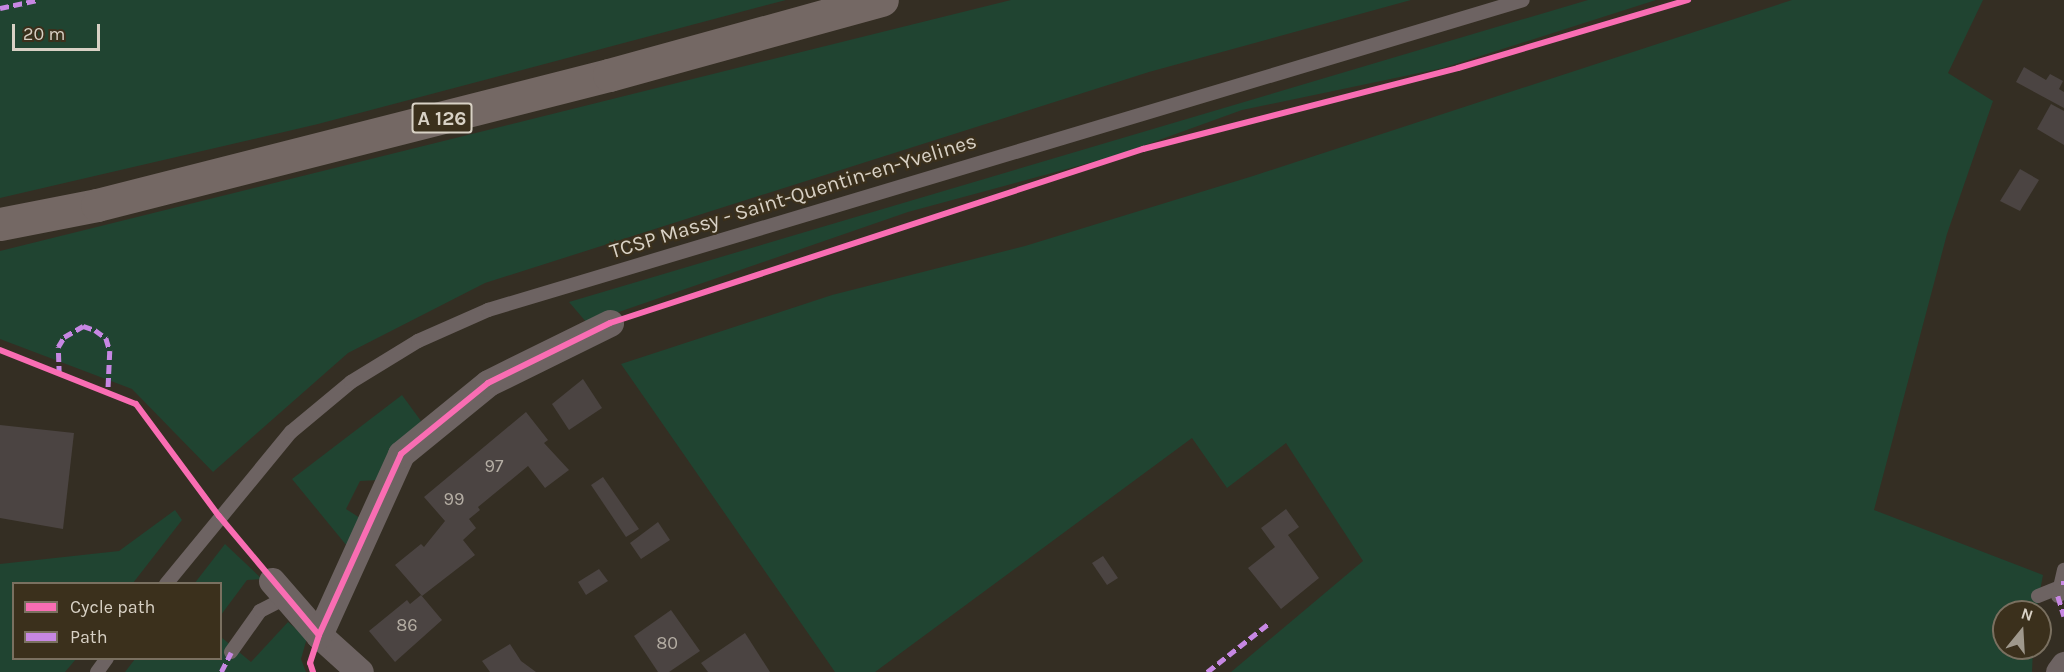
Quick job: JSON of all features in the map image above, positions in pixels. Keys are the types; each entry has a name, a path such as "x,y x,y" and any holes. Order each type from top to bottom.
{"highway":[{"name":"A 126","path":"0,224 96,205 586,81 882,0"}],"street":[{"path":"319,636 401,454 488,383 610,323"},
{"path":"279,590 319,636 360,672"},
{"path":"2058,672 2064,665"}],"lane":[{"name":"TCSP Massy - Saint-Quentin-en-Yvelines","path":"168,582 291,432 351,382 418,341 488,310 1523,0"},
{"path":"2038,596 2059,591 2064,570"},
{"path":"231,652 260,611 279,590"}],"green space":[{"path":"0,0 786,0 318,124 0,198"},
{"path":"1011,0 1411,0 1149,72 485,283 348,353 213,472 132,389 0,339 0,251"},
{"path":"1588,0 1656,0 1443,68 1242,110 1115,156 908,212 587,323 569,302"},
{"path":"1792,0 1983,0 1948,73 1993,101 1947,234 1874,510 2043,575 2038,600 1992,600 1992,660 2032,660 2032,672 1231,672 1363,561 1286,443 1227,488 1192,438 875,672 835,672 621,364 832,295 1025,246 1253,176"},
{"path":"402,395 421,421 379,480 360,481 346,509 360,518 347,546 292,479"},
{"path":"175,510 182,520 134,582 12,582 12,660 75,660 65,672 0,672 0,564 119,551"},
{"path":"225,544 262,579 247,580 222,614 222,582 196,582"},
{"path":"288,622 307,638 301,659 306,672 125,672 134,660 222,660 222,638 251,662"}],"building":[{"path":"2024,67 2046,80 2050,74 2063,81 2059,89 2064,92 2064,108 2016,82"},
{"path":"2051,104 2064,111 2064,145 2037,129"},
{"path":"2020,169 2039,180 2020,211 2000,201"},
{"path":"583,379 602,408 569,430 552,404"},
{"path":"526,412 548,440 544,443 569,470 545,488 528,466 478,507 480,510 469,519 476,528 463,540 475,555 422,596 395,565 421,544 424,547 445,521 424,497"},
{"path":"0,425 74,433 63,529 0,518"},
{"path":"603,477 639,529 626,537 591,485"},
{"path":"1286,509 1299,527 1288,535 1319,578 1281,609 1248,568 1275,547 1261,528"},
{"path":"658,522 670,540 641,559 630,543"},
{"path":"1103,556 1118,578 1107,585 1092,563"},
{"path":"599,569 608,581 586,595 578,582"},
{"path":"421,595 442,620 395,662 369,631 407,600 410,604"},
{"path":"671,610 700,651 669,672 658,672 634,636"},
{"path":"745,633 770,672 708,672 701,663"},
{"path":"510,644 521,661 536,672 490,672 482,661"}],"marked path":[{"path":"0,8 37,0"},
{"path":"59,375 58,347 64,337 83,326 95,330 106,338 110,351 108,393"},
{"path":"2058,596 2064,616"},
{"path":"1207,672 1268,624"},
{"path":"221,672 231,652"}],"cycle path":[{"path":"313,672 310,663 319,635 401,454 488,383 610,323 1143,149 1458,68 1688,0"},
{"path":"0,350 136,404 219,516 319,635"}]}
